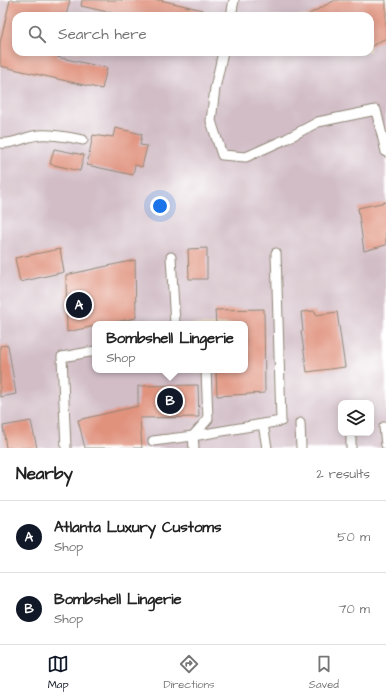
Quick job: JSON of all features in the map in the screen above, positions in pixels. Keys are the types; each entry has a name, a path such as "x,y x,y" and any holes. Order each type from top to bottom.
{"lane":[{"path":"232,12 234,0"},
{"path":"222,56 215,88 211,121 222,155 246,157 286,139 318,122 376,110 386,152"},
{"path":"0,143 4,144 38,135 59,135 83,140"},
{"path":"153,441 193,436 281,421 276,253"},
{"path":"171,257 175,321"},
{"path":"66,448 62,358 92,352"},
{"path":"194,448 193,436 208,419 206,373"},
{"path":"263,424 267,448"},
{"path":"300,424 301,448"},
{"path":"384,427 386,445"},
{"path":"351,436 351,448"}],"shaded area":[{"path":"0,0 386,0 386,448 0,448"}],"building":[{"path":"10,0 70,0 67,12 12,12 12,56 57,56 107,68 102,89 0,66 0,43"},
{"path":"82,0 160,0 203,10 203,12 107,12 81,6"},
{"path":"335,0 386,0 386,38 374,45 374,12 313,12"},
{"path":"115,128 142,134 140,145 147,146 142,167 135,165 133,175 87,165 93,135 113,137"},
{"path":"54,149 84,155 80,171 50,164"},
{"path":"386,202 386,245 364,251 358,208"},
{"path":"207,248 207,279 189,279 188,249"},
{"path":"60,249 64,272 20,282 15,258"},
{"path":"135,260 136,318 120,321 92,321 92,327 67,332 66,275"},
{"path":"264,309 265,393 217,396 216,373 248,373 248,321 216,321 215,310"},
{"path":"315,311 316,315 337,312 345,367 307,372 301,331 303,331 301,312"},
{"path":"8,345 16,394 0,397 0,346"},
{"path":"198,385 199,417 140,418 142,448 85,448 78,420 138,406 138,386"},
{"path":"31,421 37,448 6,448 3,426"}],"place":[{"name":"Atlanta Luxury Customs","path":"79,305"},
{"name":"Bombshell Lingerie","path":"170,401"}]}
